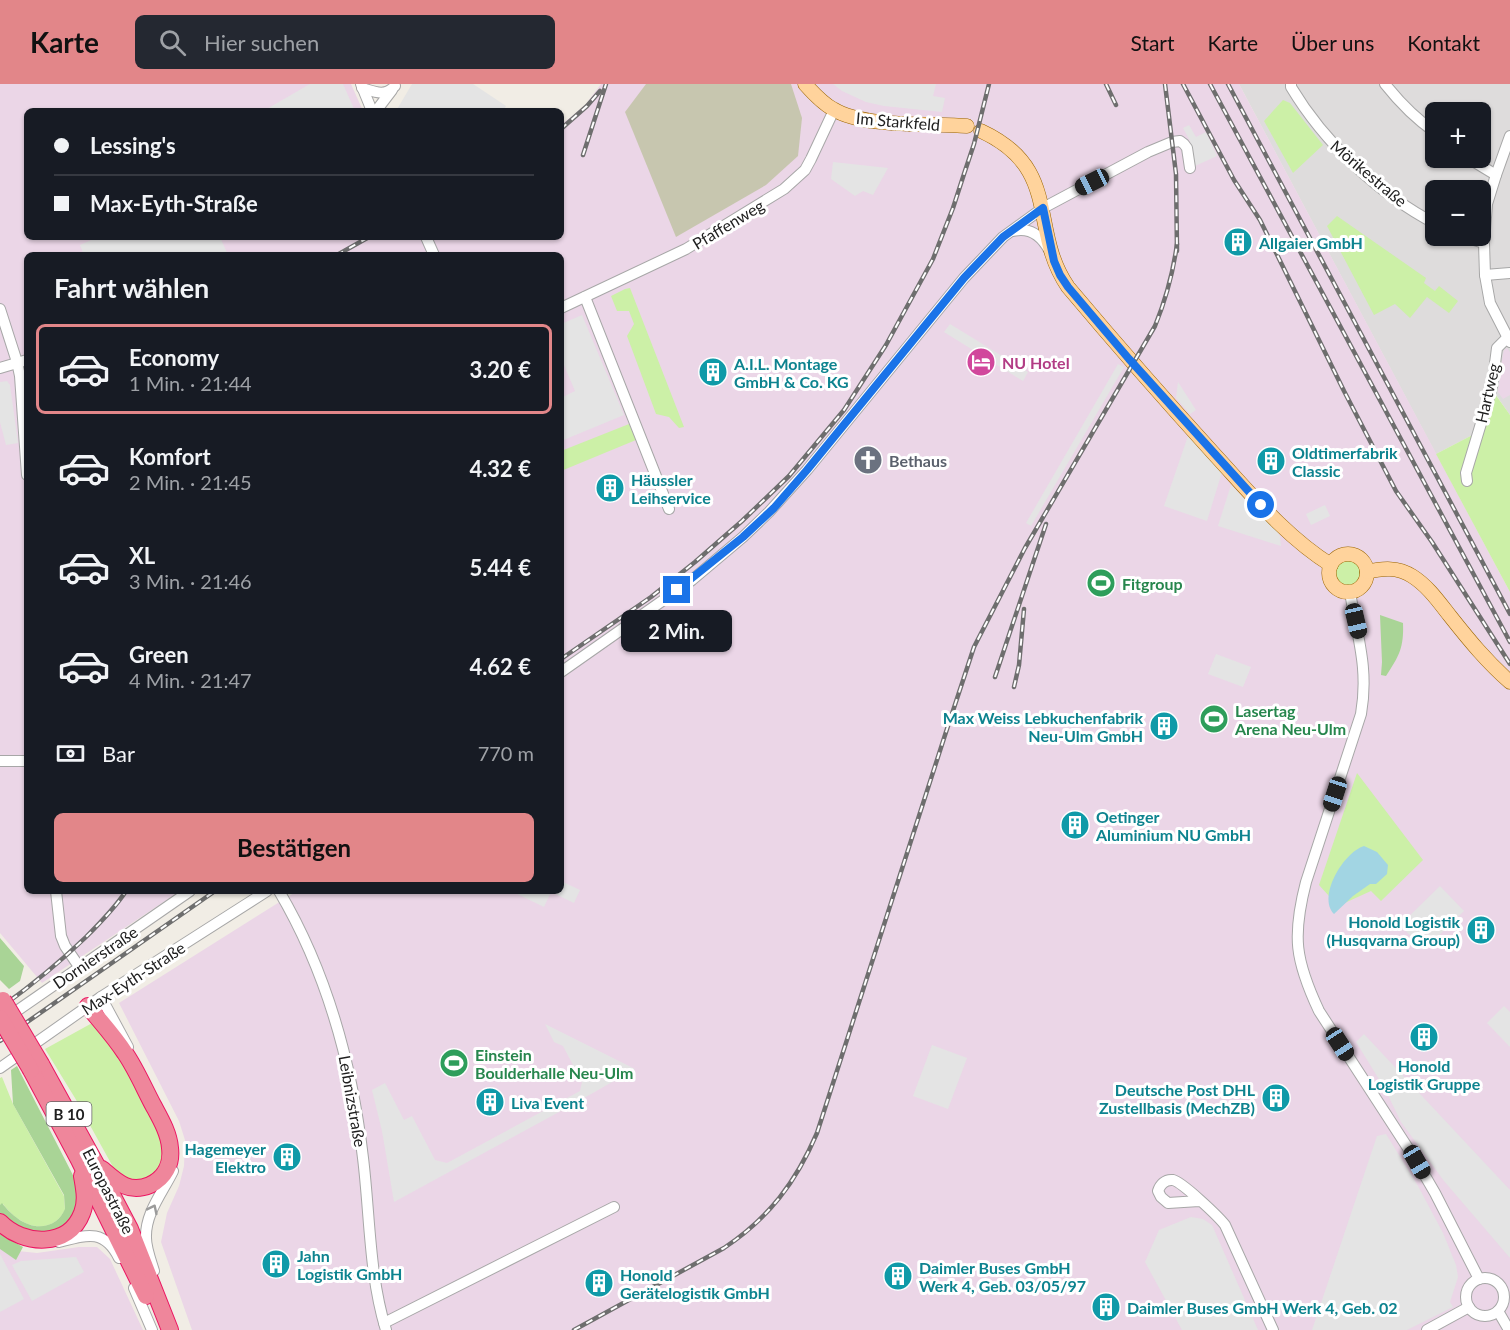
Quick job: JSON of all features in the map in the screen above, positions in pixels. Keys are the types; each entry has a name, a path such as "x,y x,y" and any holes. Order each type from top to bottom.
{"highway":[{"name":"Europastraße","path":"1,998 152,1307 161,1330"},
{"path":"94,1002 158,1113 170,1146 169,1166 162,1177 154,1183 137,1189 118,1183 96,1164"},
{"name":"Europastraße","path":"0,1020 36,1067 96,1164 130,1229 170,1330"},
{"path":"0,1222 17,1234 37,1240 57,1238 69,1231 83,1212 85,1201 80,1160"},
{"path":"111,1225 136,1292"},
{"name":"B 10","path":"130,1229 159,1285"}],"main road":[{"name":"Im Starkfeld","path":"805,84 834,111 862,120 967,126"},
{"path":"981,131 996,137 1020,158 1035,182 1054,261 1060,275 1079,300 1261,505 1299,542 1331,565"},
{"path":"1353,554 1363,561 1367,572 1360,588 1350,592 1337,588 1329,576 1331,565 1336,558 1342,555 1353,554"},
{"path":"1367,572 1391,568 1411,575 1432,593 1482,655 1506,678"}],"street":[{"name":"Mörikestraße","path":"1291,84 1298,99 1327,137 1356,166 1425,218"},
{"path":"1385,84 1425,126"},
{"path":"361,86 383,94 395,85"},
{"path":"376,108 395,85"},
{"path":"361,86 372,108"},
{"name":"Pfaffenweg","path":"564,307 686,249 784,189 805,170 834,111"},
{"name":"Hartweg","path":"1491,191 1510,136"},
{"path":"564,670 692,580 774,508 964,278 1003,237 1043,208 1148,152 1172,142 1180,141 1187,147 1190,168"},
{"path":"1484,168 1496,175"},
{"path":"1003,237 1016,230 1029,231 1041,238 1054,261"},
{"name":"Hartweg","path":"1467,480 1466,473 1492,387 1497,348 1509,340 1490,303 1485,275 1484,246"},
{"path":"1485,275 1510,273"},
{"path":"585,297 669,509"},
{"path":"0,309 22,361 20,376 24,433"},
{"path":"0,368 22,361"},
{"path":"1350,592 1363,660 1364,684 1361,714 1300,904 1298,954 1307,985 1319,1011 1417,1162 1479,1279"},
{"path":"0,761 24,761"},
{"path":"56,894 61,936 80,968"},
{"name":"Dornierstraße","path":"0,1020 80,968 186,894"},
{"name":"Max-Eyth-Straße","path":"0,1068 94,1002 262,894"},
{"name":"Leibnizstraße","path":"281,894 318,968 336,1020 352,1082 363,1159 371,1252 385,1327 614,1207"},
{"path":"94,1002 163,1111 176,1145 174,1167 151,1210 147,1224 146,1239 159,1285"},
{"path":"1199,1201 1217,1215 1225,1225 1273,1330"},
{"path":"0,1230 15,1239 37,1246 85,1236 103,1239 116,1251 152,1330"},
{"path":"1479,1279 1490,1279 1500,1285 1503,1294 1504,1303 1490,1316 1478,1315 1469,1307 1467,1291 1479,1279"},
{"name":"B 10","path":"159,1285 179,1330"},
{"path":"1427,1330 1469,1307"},
{"path":"1498,1311 1509,1330"}],"shaded area":[{"path":"0,84 351,84 362,108 24,108 24,240 564,240 564,122 586,104 601,84 1239,84 1510,592 1510,1330 192,1330 161,1242 167,1213 179,1186 184,1166 185,1140 179,1121 119,1003 292,894 564,894 564,252 24,252 24,894 176,894 42,983 0,933"},
{"path":"310,84 343,84 354,108 268,108"},
{"path":"412,84 473,84 506,106 505,108 398,108"},
{"path":"646,84 791,84 802,118 798,156 766,185 676,237 625,112"},
{"path":"833,84 936,84 933,96 945,98 942,112 884,106 866,102 842,91"},
{"path":"1239,84 1510,84 1510,415 1496,395 1484,429 1436,454"},
{"path":"1189,125 1196,137 1206,132 1217,156 1195,166 1190,141 1183,128"},
{"path":"833,162 888,168 873,195 863,191 855,196 831,179"},
{"path":"91,240 221,240 227,252 83,252 80,245"},
{"path":"582,315 624,415 564,440 564,396 575,391 564,365 564,323"},
{"name":"NU Hotel","path":"950,324 1028,372 1023,381 944,332"},
{"path":"1507,348 1510,352 1510,395 1503,399 1498,392 1503,354"},
{"path":"1118,364 1124,367 1031,526 1026,523"},
{"path":"7,381 10,385 18,443 6,445 0,422 0,382"},
{"path":"1178,382 1196,410 1190,414 1176,398"},
{"path":"1188,436 1222,472 1207,521 1164,506"},
{"path":"1231,485 1277,531 1281,546 1218,526"},
{"path":"1325,505 1330,516 1311,525 1306,514"},
{"name":"Lasertag Arena Neu-Ulm","path":"1216,654 1251,667 1243,687 1208,674"},
{"path":"564,882 580,890 574,903 555,894 564,894"},
{"path":"1440,886 1464,911 1424,950 1400,925"},
{"path":"517,894 550,894 544,907"},
{"path":"1504,1006 1510,1012 1510,1047 1487,1023"},
{"path":"545,1024 635,1069 394,1202 382,1131 372,1090 385,1083 404,1120 412,1116 435,1160 447,1163 580,1091 582,1082 563,1046 554,1042"},
{"path":"1364,1034 1510,1190 1510,1258 1444,1181 1401,1122 1385,1089 1356,1042"},
{"path":"932,1045 967,1058 948,1109 913,1096"},
{"path":"1386,1134 1418,1186 1443,1233 1456,1265 1458,1277 1450,1302 1453,1307 1407,1330 1312,1330 1377,1136"},
{"path":"1191,1217 1203,1219 1212,1225 1258,1330 1182,1330 1145,1262 1159,1230"},
{"path":"0,1243 8,1250 37,1253 97,1247 110,1259 143,1330 0,1330"},
{"path":"0,1254 24,1299 0,1312"},
{"path":"76,1257 84,1272 32,1301 12,1265 21,1261"}],"green space":[{"path":"1283,100 1290,103 1323,145 1293,173 1264,121"},
{"path":"1337,216 1426,278 1424,283 1435,291 1439,286 1458,301 1449,313 1427,297 1410,318 1395,304 1374,315 1327,226"},
{"path":"630,288 684,427 679,428 669,417 656,414 627,336 634,324 629,311 617,311 611,296"},
{"path":"1495,394 1510,415 1510,592 1436,454 1484,429"},
{"path":"629,424 636,440 564,470 564,450"},
{"path":"1348,559 1357,563 1361,572 1357,581 1348,585 1339,581 1335,572 1339,563"},
{"path":"1380,615 1403,623 1400,651 1386,676 1381,675"},
{"path":"1357,773 1423,860 1381,901 1371,891 1338,906 1319,885"},
{"path":"0,938 24,966 20,981 9,989 0,980"},
{"path":"94,1022 116,1049 162,1130 165,1165 152,1180 130,1180 113,1167 45,1049"},
{"path":"17,1066 78,1185 80,1206 70,1224 41,1237 0,1217 2,1203 19,1219 33,1226 41,1226 56,1221 65,1209 64,1195 13,1104 11,1070"},
{"path":"2,1077 13,1104 64,1196 65,1210 57,1220 49,1225 34,1226 26,1223 13,1215 3,1204 0,1205 0,1078"},
{"path":"0,1234 23,1247 16,1260 0,1249"}],"water":[{"path":"1364,846 1377,852 1388,865 1387,874 1376,884 1370,884 1353,896 1334,914 1329,897 1335,876 1348,857"}],"railway":[{"path":"583,155 606,84"},
{"path":"564,657 651,597 742,521 789,476 844,410 886,345 933,259 974,144 989,84"},
{"path":"1106,84 1116,105"},
{"path":"1165,84 1176,174 1177,251"},
{"path":"1183,84 1234,180 1260,220 1396,491 1432,542 1510,664"},
{"path":"1210,84 1510,642"},
{"path":"1228,84 1510,614"},
{"path":"564,126 600,91"},
{"path":"342,252 364,240"},
{"path":"574,1330 724,1248 740,1236 780,1198 809,1151 817,1133 974,647 1025,548 1155,326 1169,286 1177,244"},
{"path":"995,677 1046,524"},
{"path":"1014,687 1019,665 1024,609"},
{"path":"0,1008 76,947 124,894"},
{"path":"0,1041 211,894"}],"place":[{"name":"Allgaier GmbH","path":"1238,242"},
{"name":"NU Hotel","path":"981,362"},
{"name":"A.I.L. Montage GmbH & Co. KG","path":"713,372"},
{"name":"Bethaus","path":"868,460"},
{"name":"Oldtimerfabrik Classic","path":"1271,461"},
{"name":"Häussler Leihservice","path":"610,488"},
{"name":"Fitgroup","path":"1101,583"},
{"name":"Lasertag Arena Neu-Ulm","path":"1214,719"},
{"name":"Max Weiss Lebkuchenfabrik Neu-Ulm GmbH","path":"1164,726"},
{"name":"Oetinger Aluminium NU GmbH","path":"1075,825"},
{"name":"Honold Logistik (Husqvarna Group)","path":"1481,930"},
{"name":"Honold Logistik Gruppe","path":"1424,1037"},
{"name":"Einstein Boulderhalle Neu-Ulm","path":"454,1063"},
{"name":"Deutsche Post DHL Zustellbasis (MechZB)","path":"1276,1098"},
{"name":"Liva Event","path":"490,1102"},
{"name":"Hagemeyer Elektro","path":"287,1157"},
{"name":"Jahn Logistik GmbH","path":"276,1264"},
{"name":"Daimler Buses GmbH Werk 4, Geb. 03/05/97","path":"898,1276"},
{"name":"Honold Gerätelogistik GmbH","path":"599,1283"},
{"name":"Daimler Buses GmbH Werk 4, Geb. 02","path":"1106,1307"}],"route":[{"path":"677,590 743,537 774,508 988,251 1043,208 1054,261 1068,287 1129,359 1261,505"}]}
